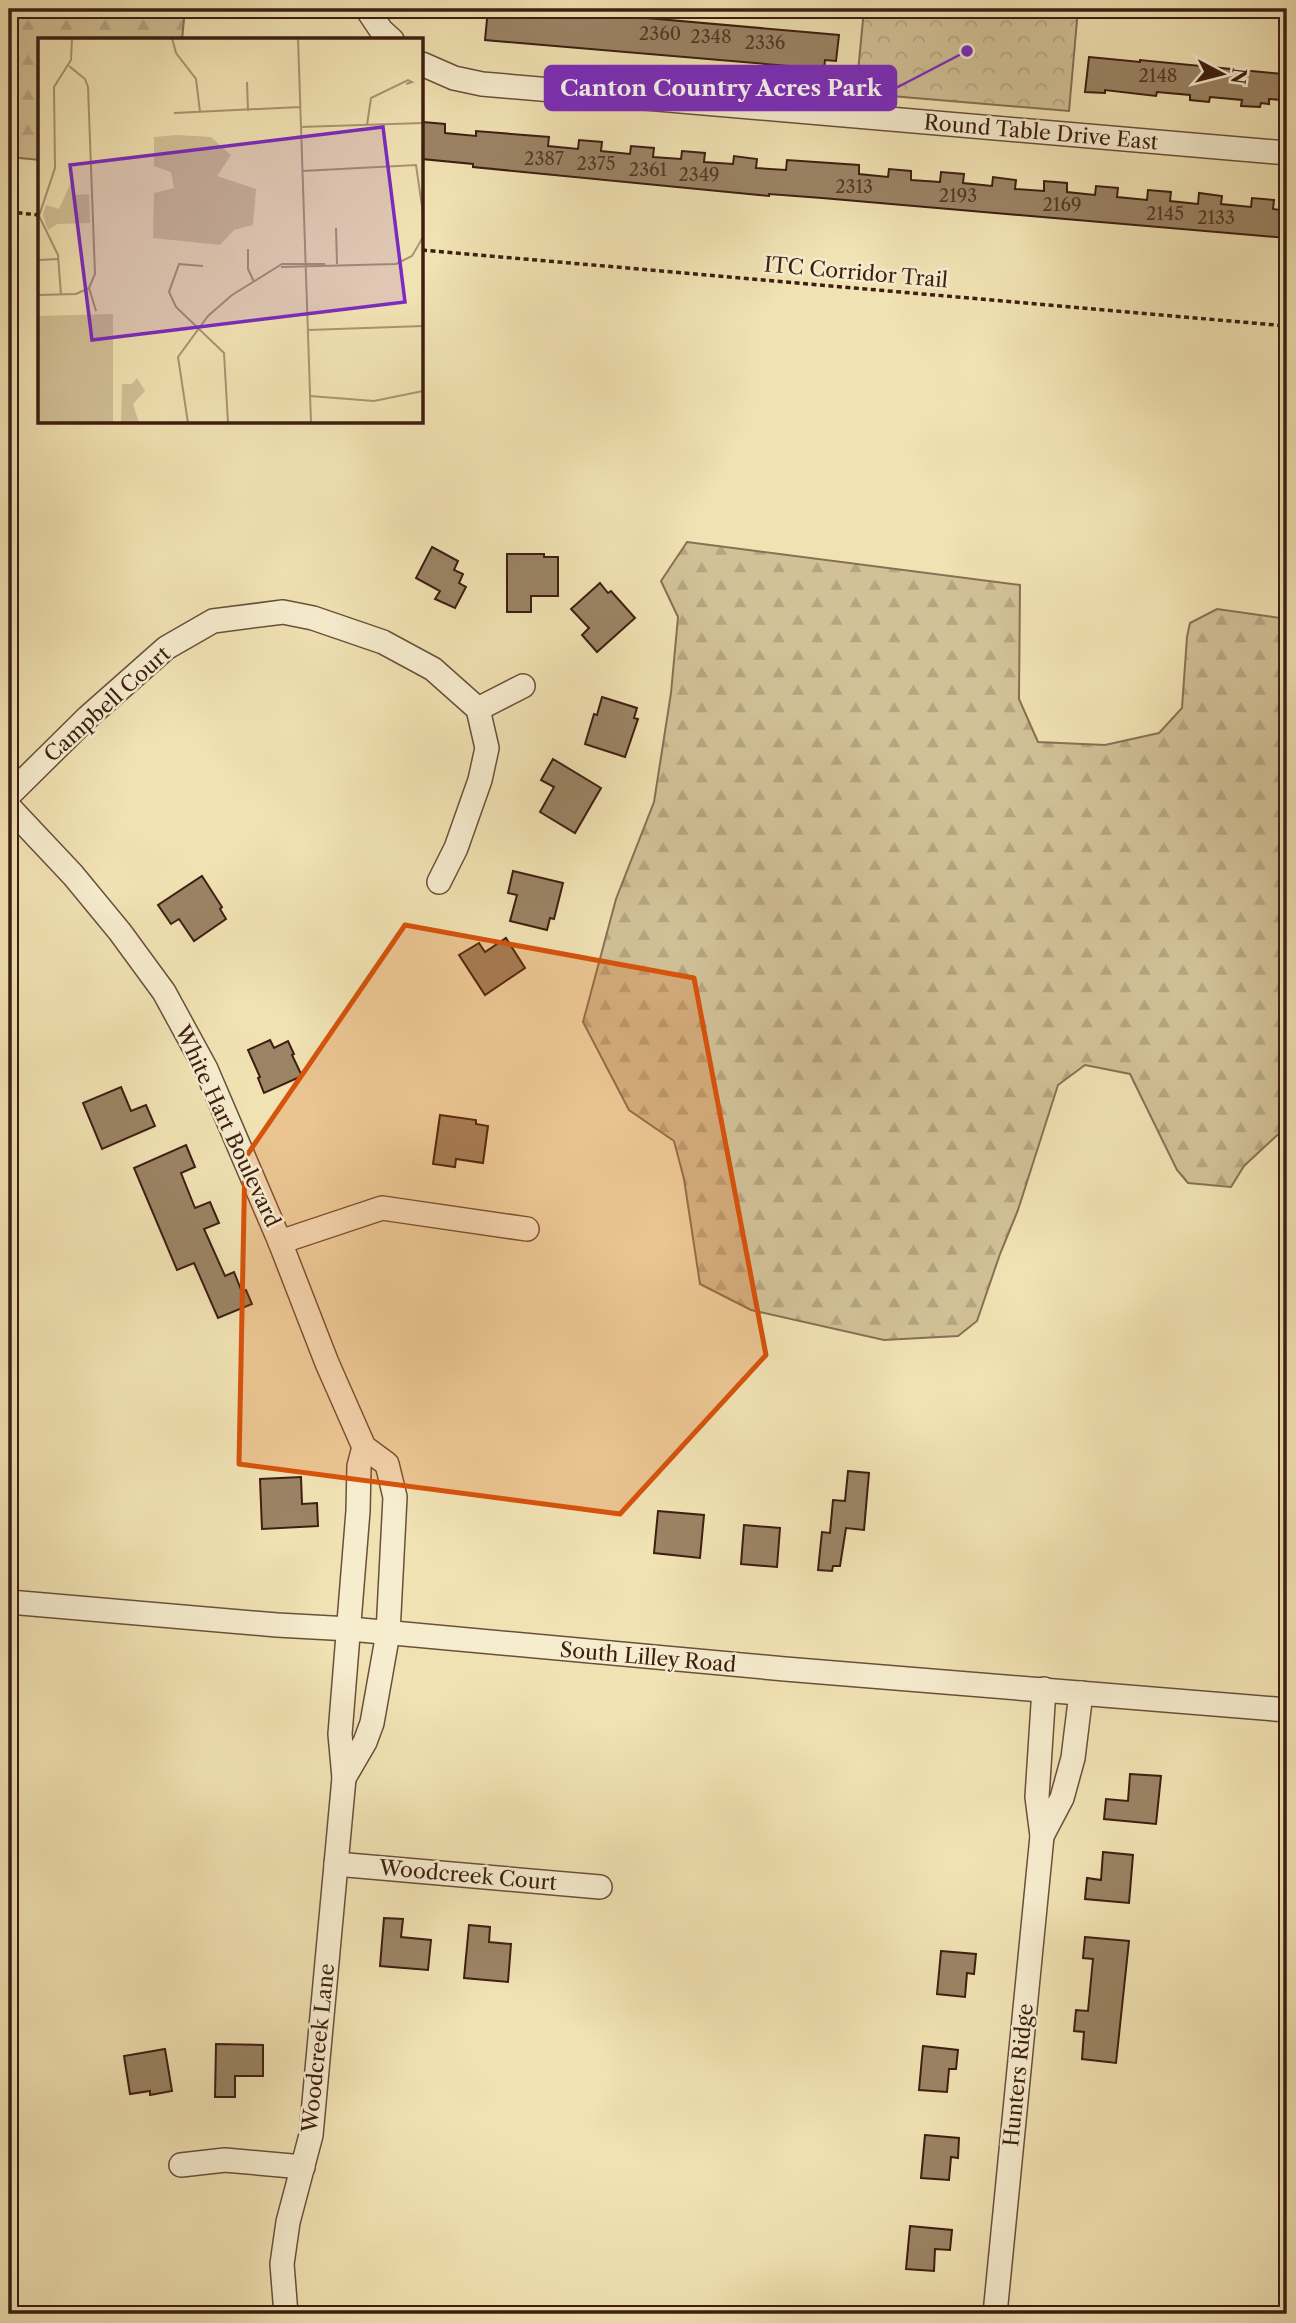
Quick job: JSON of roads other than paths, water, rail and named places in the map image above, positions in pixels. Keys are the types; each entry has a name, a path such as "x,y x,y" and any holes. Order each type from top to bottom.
{"street":[{"path":"368,9 381,37"},
{"name":"Round Table Drive East","path":"424,65 454,78 482,84 1287,153"},
{"name":"Campbell Court","path":"9,795 89,717 166,648 213,621 283,612 313,618 383,642 433,669 478,709"},
{"path":"439,882 456,848 480,780 487,748 478,709 523,686"},
{"name":"White Hart Boulevard","path":"9,807 73,875 120,932 164,992 206,1069 364,1447 387,1464 395,1497 388,1633"},
{"path":"280,1242 382,1208 527,1229"},
{"path":"350,1629 359,1466 364,1447"},
{"name":"South Lilley Road","path":"9,1602 1287,1710"},
{"name":"Woodcreek Lane","path":"286,2314 282,2264 288,2222 311,2135 344,1778 340,1734 350,1629"},
{"name":"Woodcreek Lane","path":"344,1778 365,1742 372,1723 388,1633"},
{"name":"Hunters Ridge","path":"995,2314 1042,1836 1037,1797 1044,1689"},
{"name":"Hunters Ridge","path":"1042,1836 1062,1798 1073,1758 1081,1693"},
{"name":"Woodcreek Court","path":"336,1864 600,1886"},
{"path":"181,2165 225,2160 303,2166"}],"place":[{"name":"Canton Country Acres Park","path":"967,51"}]}
